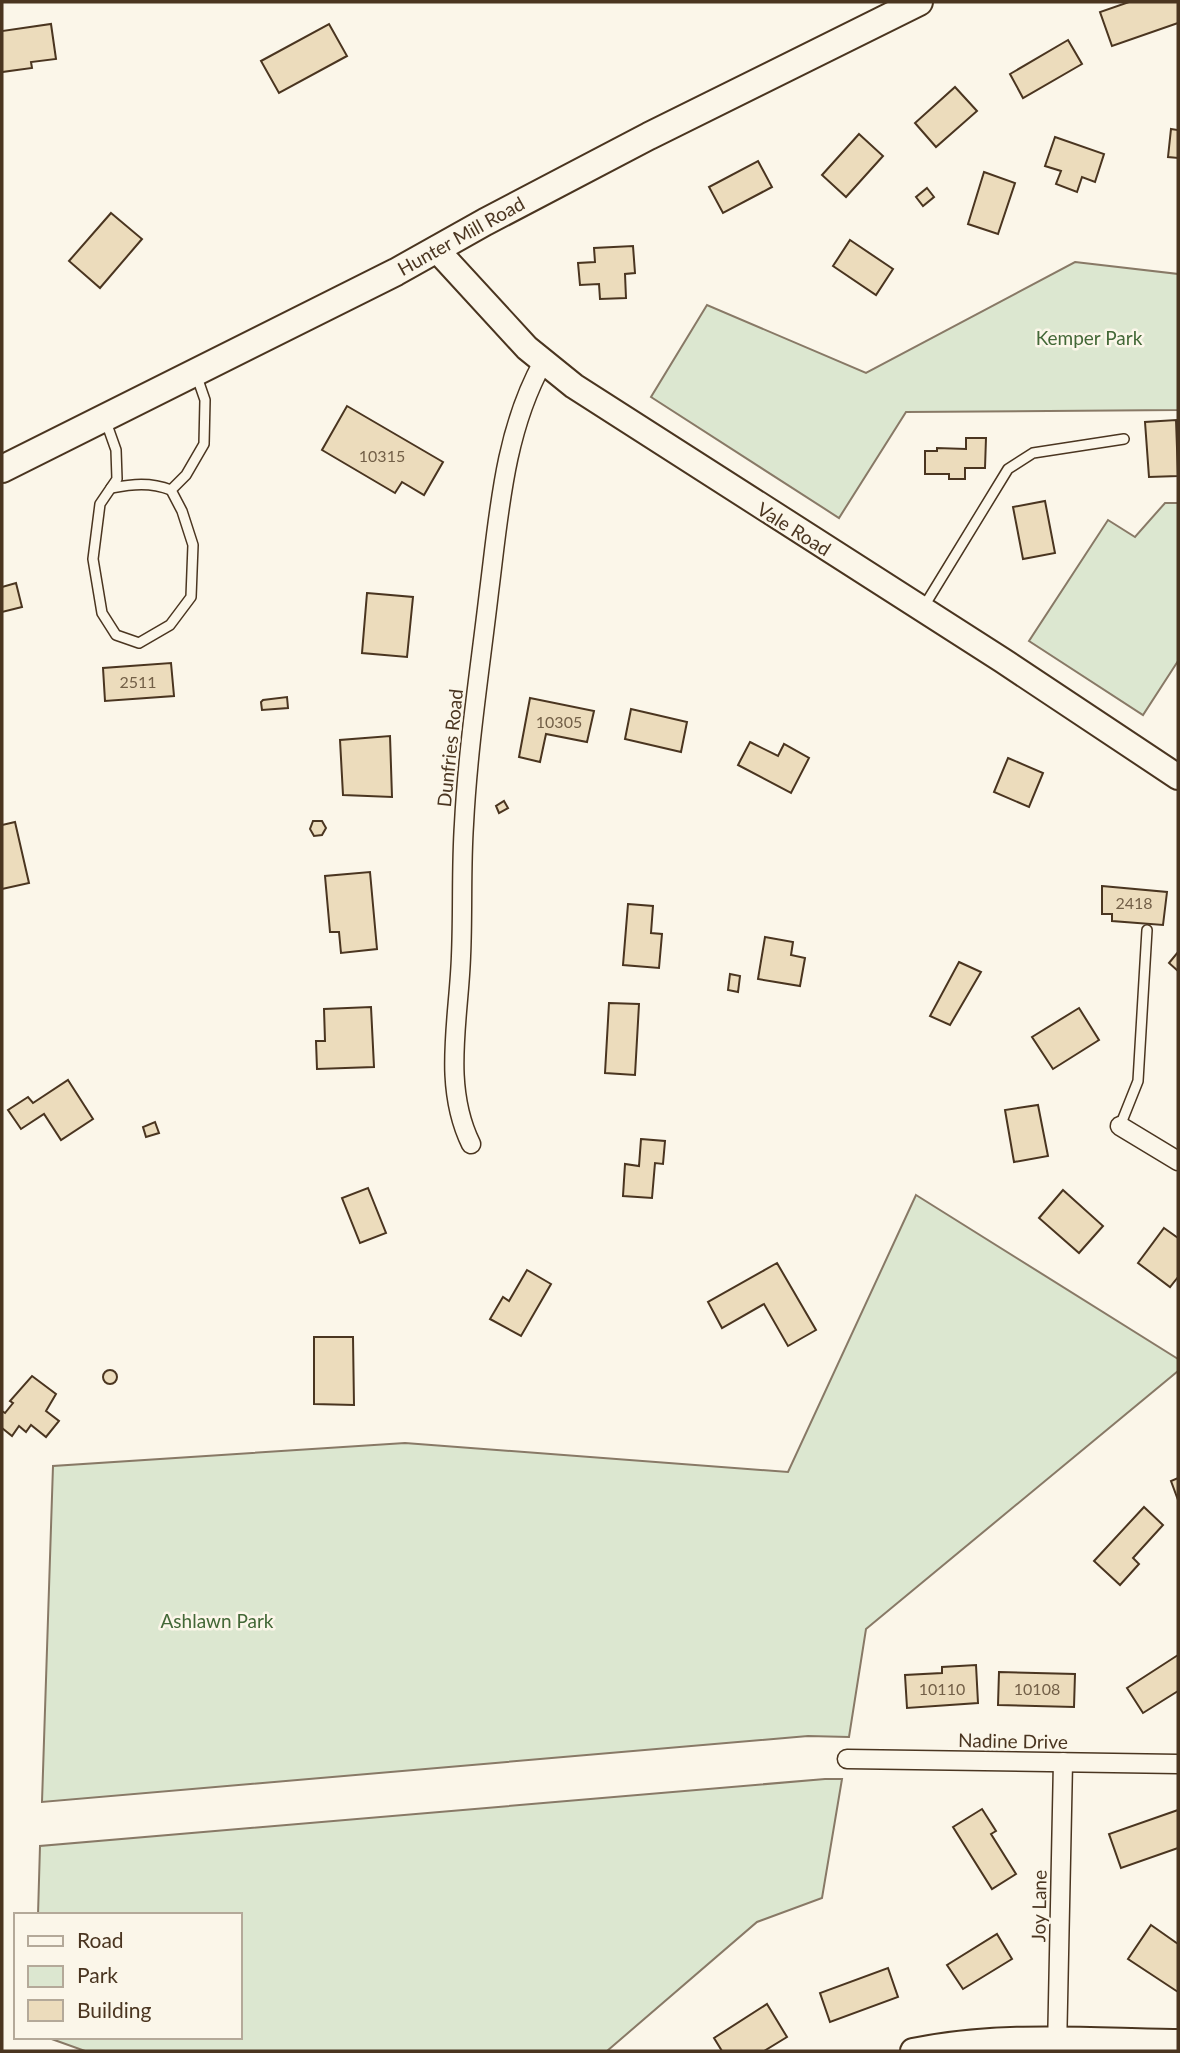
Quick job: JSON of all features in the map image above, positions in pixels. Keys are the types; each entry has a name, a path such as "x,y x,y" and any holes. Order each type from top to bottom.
{"main road":[{"name":"Hunter Mill Road","path":"2,469 397,272 649,136 919,2"},
{"name":"Vale Road","path":"436,249 542,362 624,420 1178,777"},
{"path":"2,460 34,452"},
{"path":"914,2051 995,2040 1058,2046 1178,2042"}],"street":[{"name":"Dunfries Road","path":"471,1143 456,1101 454,1075 461,956 464,824 471,744 506,475 517,419 542,362"},
{"path":"1120,1126 1178,1161"},
{"name":"Nadine Drive","path":"847,1759 1178,1764"},
{"name":"Joy Lane","path":"1058,2046 1063,1762"}],"lane":[{"path":"171,490 186,475 204,444 205,400 195,372"},
{"path":"104,416 116,450 117,480 111,488 100,504 93,559 102,613 116,635 139,643 170,625 191,597 193,545 171,490 155,484 111,488"},
{"path":"922,610 1008,469 1033,453 1124,439"},
{"path":"1120,1126 1138,1081 1147,930"}],"green space":[{"name":"Kemper Park","path":"1075,262 1178,274 1178,410 906,412 839,518 651,397 707,305 866,373"},
{"path":"1165,503 1178,503 1178,661 1143,715 1029,641 1108,520 1135,537"},
{"name":"Ashlawn Park","path":"916,1195 1178,1359 1178,1371 866,1629 849,1737 808,1736 42,1802 53,1466 405,1443 788,1472"},
{"path":"842,1779 822,1898 757,1922 607,2051 85,2051 52,2039 242,2039 242,1913 38,1913 40,1846"}],"building":[{"path":"1129,2 1178,2 1178,23 1112,46 1100,12"},
{"path":"51,24 56,59 31,62 32,68 2,72 2,31"},
{"path":"329,24 347,56 279,93 261,61"},
{"path":"1068,40 1082,64 1023,98 1010,74"},
{"path":"955,87 977,111 936,147 915,123"},
{"path":"1171,129 1178,130 1178,158 1168,157"},
{"path":"859,134 883,156 846,197 822,175"},
{"path":"1055,137 1104,154 1095,182 1082,177 1077,192 1056,184 1061,171 1045,166"},
{"path":"758,161 772,187 723,213 709,187"},
{"path":"984,172 1015,183 998,234 968,224"},
{"path":"927,188 934,197 923,206 916,197"},
{"path":"111,213 142,239 100,288 69,261"},
{"path":"850,240 893,269 876,295 833,266"},
{"path":"633,246 635,273 625,274 626,298 600,299 599,284 580,285 578,263 595,262 594,248"},
{"path":"347,406 443,462 424,495 402,482 395,493 322,450"},
{"path":"1176,420 1178,476 1149,477 1145,422"},
{"path":"966,438 986,438 985,468 965,468 965,479 949,479 949,474 925,474 925,451 937,451 937,448 966,449"},
{"path":"1045,501 1055,553 1023,559 1013,507"},
{"path":"16,583 22,607 2,612 2,587"},
{"path":"367,593 413,597 407,657 362,653"},
{"path":"171,663 174,696 105,701 103,668"},
{"path":"287,697 288,708 262,710 263,700"},
{"path":"530,698 594,711 587,742 546,734 540,762 519,757"},
{"path":"631,709 687,722 681,752 625,739"},
{"path":"390,736 392,797 343,795 340,740"},
{"path":"750,742 778,756 784,744 809,758 791,793 738,765"},
{"path":"1008,758 1043,773 1029,807 994,792"},
{"path":"504,801 508,808 499,813 496,806"},
{"path":"313,821 322,821 326,828 322,835 314,836 310,829"},
{"path":"15,822 29,883 2,889 2,825"},
{"path":"370,872 377,949 341,953 339,932 330,932 325,876"},
{"path":"1102,886 1167,892 1163,925 1112,921 1112,914 1102,914"},
{"path":"628,904 653,906 651,933 662,934 659,968 623,965"},
{"path":"765,937 793,942 791,955 805,958 800,986 758,979"},
{"path":"1178,952 1178,971 1169,963"},
{"path":"959,962 981,972 950,1025 930,1016"},
{"path":"730,974 740,976 738,992 728,990"},
{"path":"609,1003 639,1004 635,1075 605,1073"},
{"path":"371,1007 374,1067 317,1069 316,1041 325,1041 324,1009"},
{"path":"1079,1008 1099,1040 1053,1069 1032,1037"},
{"path":"68,1080 93,1119 61,1140 44,1114 21,1129 8,1110 28,1097 33,1103"},
{"path":"1038,1105 1048,1156 1014,1162 1005,1110"},
{"path":"155,1122 159,1133 146,1137 143,1127"},
{"path":"641,1139 665,1141 663,1164 655,1163 652,1198 623,1196 625,1164 639,1166"},
{"path":"368,1188 386,1233 360,1243 342,1198"},
{"path":"1063,1190 1103,1226 1079,1253 1039,1218"},
{"path":"1164,1228 1178,1238 1178,1277 1170,1287 1138,1263"},
{"path":"777,1263 816,1330 788,1346 764,1304 722,1328 708,1302"},
{"path":"527,1270 551,1284 521,1336 490,1319 503,1297 509,1301"},
{"path":"314,1337 353,1337 354,1405 314,1404"},
{"path":"110,1370 115,1372 115,1382 110,1384 105,1382 103,1377 105,1372"},
{"path":"32,1376 56,1394 46,1411 59,1421 46,1437 31,1425 26,1432 19,1426 12,1436 2,1428 2,1411 5,1413 13,1403 10,1401"},
{"path":"1178,1478 1178,1500 1171,1481"},
{"path":"1144,1507 1163,1525 1133,1558 1139,1564 1120,1585 1094,1561"},
{"path":"1178,1655 1178,1691 1143,1713 1127,1688"},
{"path":"976,1665 978,1703 907,1708 905,1675 942,1673 942,1667"},
{"path":"999,1672 1075,1674 1074,1707 998,1705"},
{"path":"982,1809 996,1831 991,1834 1016,1874 992,1889 953,1827"},
{"path":"1178,1810 1178,1848 1121,1868 1109,1834"},
{"path":"1151,1925 1178,1944 1178,1992 1128,1959"},
{"path":"997,1934 1012,1959 963,1989 947,1965"},
{"path":"888,1968 898,1997 830,2022 820,1993"},
{"path":"767,2004 787,2037 764,2051 722,2051 714,2038"}]}
